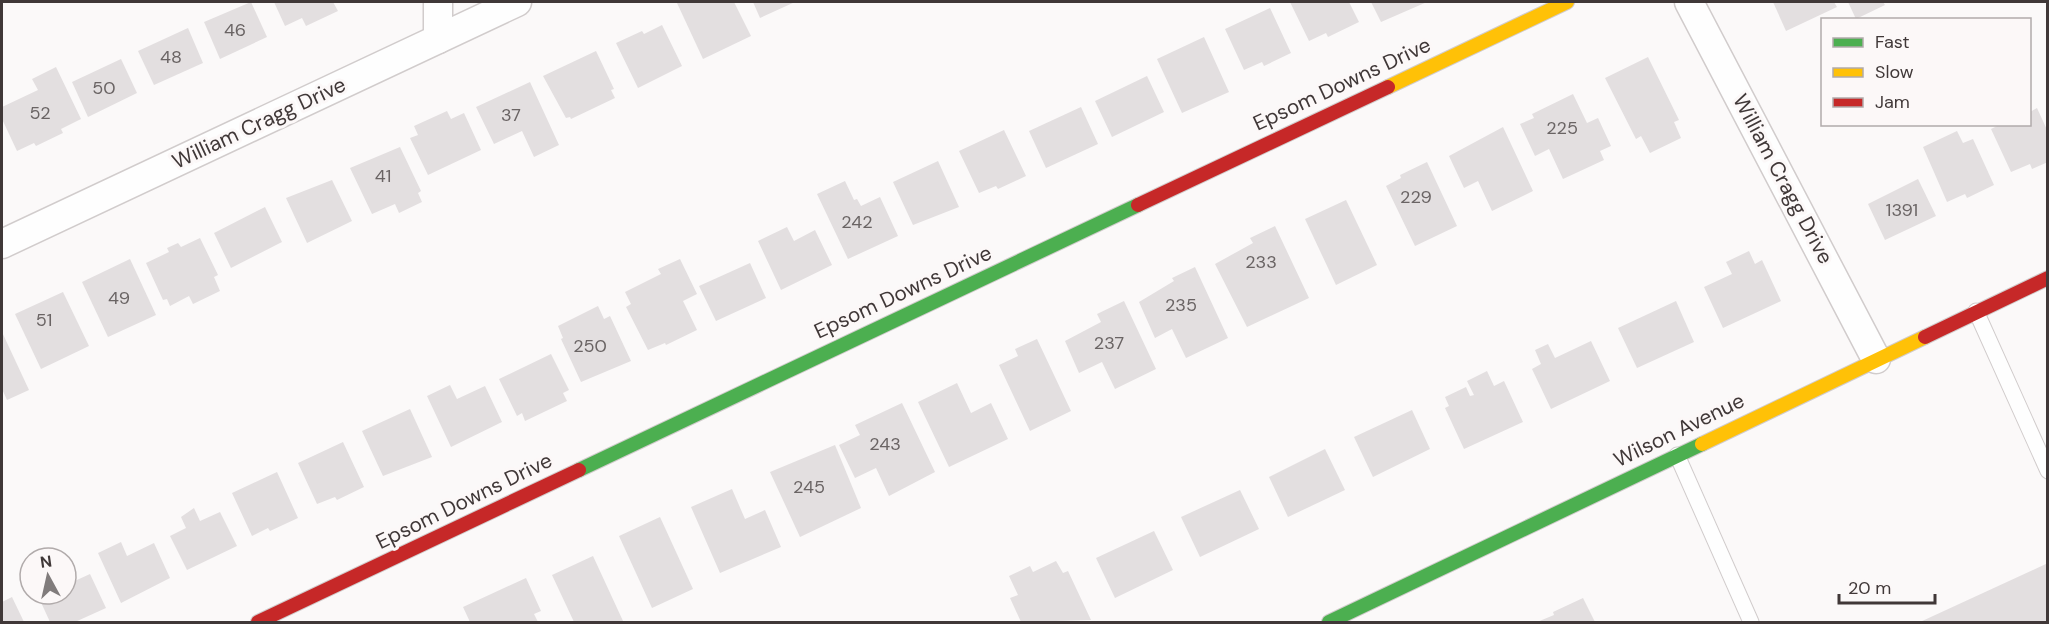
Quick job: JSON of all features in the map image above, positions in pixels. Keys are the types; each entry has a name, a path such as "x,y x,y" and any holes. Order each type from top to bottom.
{"street":[{"path":"438,2 438,39"},
{"name":"William Cragg Drive","path":"2,244 518,2"},
{"name":"Epsom Downs Drive","path":"258,622 1567,2"},
{"name":"William Cragg Drive","path":"1689,2 1876,358"},
{"name":"Wilson Avenue","path":"1329,622 1876,358 2048,278"}],"lane":[{"path":"1976,311 2048,471"},
{"path":"1677,455 1751,622"}],"building":[{"path":"251,2 267,37 220,59 204,22"},
{"path":"274,2 333,2 338,11 306,26 302,18 285,26"},
{"path":"734,2 751,36 703,59 677,3"},
{"path":"753,2 795,2 760,18"},
{"path":"1290,2 1349,2 1359,22 1328,37 1326,33 1309,41"},
{"path":"1371,2 1427,2 1381,22"},
{"path":"1773,2 1834,2 1837,7 1786,31"},
{"path":"1848,2 1883,2 1885,5 1858,18 1856,18"},
{"path":"1270,8 1291,53 1264,66 1262,62 1244,70 1225,29"},
{"path":"662,25 682,66 638,88 616,43 642,31 644,34"},
{"path":"188,28 203,63 154,85 138,51"},
{"path":"1204,37 1229,92 1182,113 1157,59"},
{"path":"596,51 614,89 611,90 615,98 571,119 566,118 543,76"},
{"path":"1648,57 1679,120 1674,122 1681,138 1650,153 1641,136 1636,139 1605,78"},
{"path":"121,59 137,93 88,117 72,82"},
{"path":"56,67 81,119 61,129 63,133 36,146 34,143 17,151 2,119 2,107 38,90 32,79"},
{"path":"1147,76 1164,112 1112,137 1095,101"},
{"path":"530,82 559,145 534,157 522,131 494,144 476,107"},
{"path":"1573,94 1587,123 1598,118 1611,146 1600,151 1604,160 1563,179 1549,149 1535,156 1520,124 1534,118 1532,114"},
{"path":"1081,107 1098,144 1046,168 1029,131"},
{"path":"2037,108 2048,132 2048,162 2032,169 2030,164 2011,172 1991,129 1997,126 2031,126 2031,111"},
{"path":"447,111 451,119 464,113 481,150 428,175 410,138 418,135 414,126"},
{"path":"1503,127 1533,191 1492,211 1478,181 1464,188 1449,156"},
{"path":"1004,130 1026,176 998,189 996,186 979,193 959,151"},
{"path":"1957,131 1963,143 1973,139 1994,185 1967,198 1965,194 1947,202 1923,147"},
{"path":"400,147 421,191 418,193 422,202 399,213 395,204 372,214 350,168"},
{"path":"938,161 959,207 913,225 893,182"},
{"path":"1427,162 1457,226 1415,246 1386,186 1401,178 1400,175"},
{"path":"1918,179 1936,216 1885,240 1868,204"},
{"path":"332,180 352,221 307,243 286,198"},
{"path":"845,181 854,200 857,199 861,206 880,197 898,236 848,259 817,194"},
{"path":"1346,200 1377,265 1336,285 1305,219"},
{"path":"265,207 282,242 231,268 214,233"},
{"path":"1275,226 1309,298 1247,327 1215,264 1253,243 1250,238"},
{"path":"787,227 794,241 815,230 832,265 781,290 758,241"},
{"path":"200,238 218,275 214,277 220,291 193,304 189,296 170,306 167,299 163,300 146,263 169,252 167,248 178,243 181,247"},
{"path":"1749,251 1755,264 1762,260 1781,301 1723,328 1704,287 1732,274 1726,262"},
{"path":"130,259 156,315 108,337 82,282"},
{"path":"680,259 697,294 683,301 697,330 666,345 665,343 648,350 626,307 631,304 625,292 661,274 658,269"},
{"path":"750,263 766,298 716,321 699,286"},
{"path":"1195,267 1228,338 1186,358 1172,329 1155,338 1139,302 1174,281 1172,278"},
{"path":"63,292 89,346 41,369 15,314"},
{"path":"1124,301 1156,369 1115,389 1102,362 1079,373 1065,341 1101,322 1097,314"},
{"path":"1676,301 1694,342 1637,368 1618,328"},
{"path":"598,306 604,319 610,316 631,361 581,382 561,339 563,338 558,326"},
{"path":"2,332 29,390 7,400 2,389"},
{"path":"1037,339 1071,411 1030,431 999,365 1018,356 1015,349"},
{"path":"1591,341 1610,381 1551,409 1532,369 1541,364 1535,350 1548,344 1555,358"},
{"path":"551,354 569,390 563,393 567,401 525,421 522,413 517,416 499,379"},
{"path":"1487,371 1494,386 1504,381 1523,422 1464,449 1445,408 1449,406 1445,397 1466,387 1470,396 1474,395 1467,381"},
{"path":"957,383 971,413 991,403 1008,439 949,467 918,402"},
{"path":"450,385 457,399 485,386 502,422 451,447 427,396"},
{"path":"902,403 935,472 889,496 876,468 855,478 839,445 860,435 855,425"},
{"path":"410,409 432,457 383,476 362,431"},
{"path":"1412,410 1430,449 1373,477 1354,437"},
{"path":"343,442 364,487 337,500 335,497 317,504 298,463"},
{"path":"835,445 861,508 800,537 770,472"},
{"path":"1325,449 1345,490 1288,517 1269,477"},
{"path":"277,472 298,518 270,531 268,528 252,536 232,493"},
{"path":"732,489 745,519 765,510 781,547 720,573 691,507"},
{"path":"1240,490 1259,529 1200,557 1181,517"},
{"path":"194,508 200,521 220,512 237,546 187,570 170,536 186,528 181,517"},
{"path":"660,517 693,589 652,608 619,536"},
{"path":"1154,531 1173,570 1115,598 1096,558"},
{"path":"121,542 127,556 154,543 170,578 121,603 98,553"},
{"path":"593,556 623,621 574,622 552,575"},
{"path":"1056,561 1063,573 1068,571 1091,620 1021,622 1010,598 1018,595 1009,576 1030,566 1033,572"},
{"path":"2048,563 2048,622 1920,622"},
{"path":"90,574 106,608 75,622 50,622 43,606 78,606 78,580"},
{"path":"526,578 541,611 534,614 538,622 470,622 463,607"},
{"path":"12,597 24,622 2,622 2,602"},
{"path":"1583,598 1595,622 1537,622 1554,615 1553,612"}],"traffic: fast":[{"path":"579,470 1138,205"},
{"path":"1329,622 1702,444"}],"traffic: slow":[{"path":"1388,87 1567,2"},
{"path":"1702,444 1925,337"}],"traffic: jam":[{"path":"1138,205 1388,87"},
{"path":"1925,337 2048,278"},
{"path":"258,622 579,470"}]}
